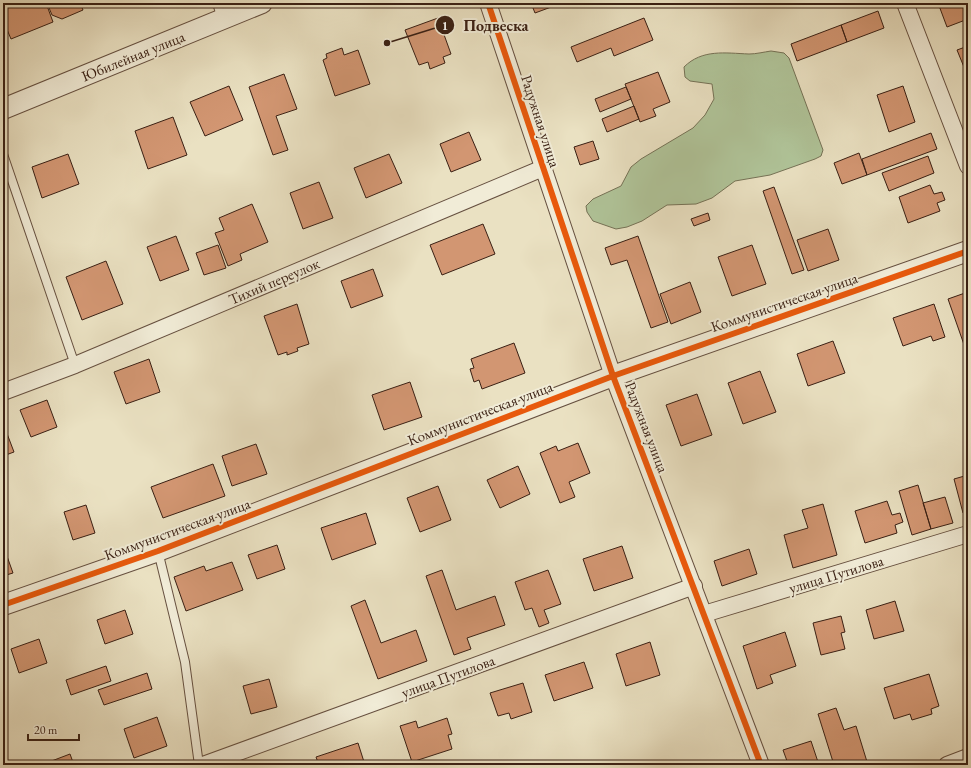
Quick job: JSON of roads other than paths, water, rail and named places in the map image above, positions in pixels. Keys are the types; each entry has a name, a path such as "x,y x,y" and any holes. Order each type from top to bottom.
{"street":[{"name":"Юбилейная улица","path":"3,109 220,11 262,3"},
{"name":"Радужная улица","path":"488,3 614,376 761,765"},
{"path":"905,3 968,166"},
{"name":"Тихий переулок","path":"3,392 75,365 543,168"},
{"name":"Коммунистическая улица","path":"3,605 158,551 614,376 968,251"},
{"name":"улица Путилова","path":"704,614 968,534"},
{"name":"улица Путилова","path":"203,765 694,586"},
{"path":"948,765 968,758"}],"lane":[{"path":"3,154 75,365"},
{"path":"158,551 185,662 199,765"}],"place":[{"name":"Подвеска","path":"387,43"}]}
